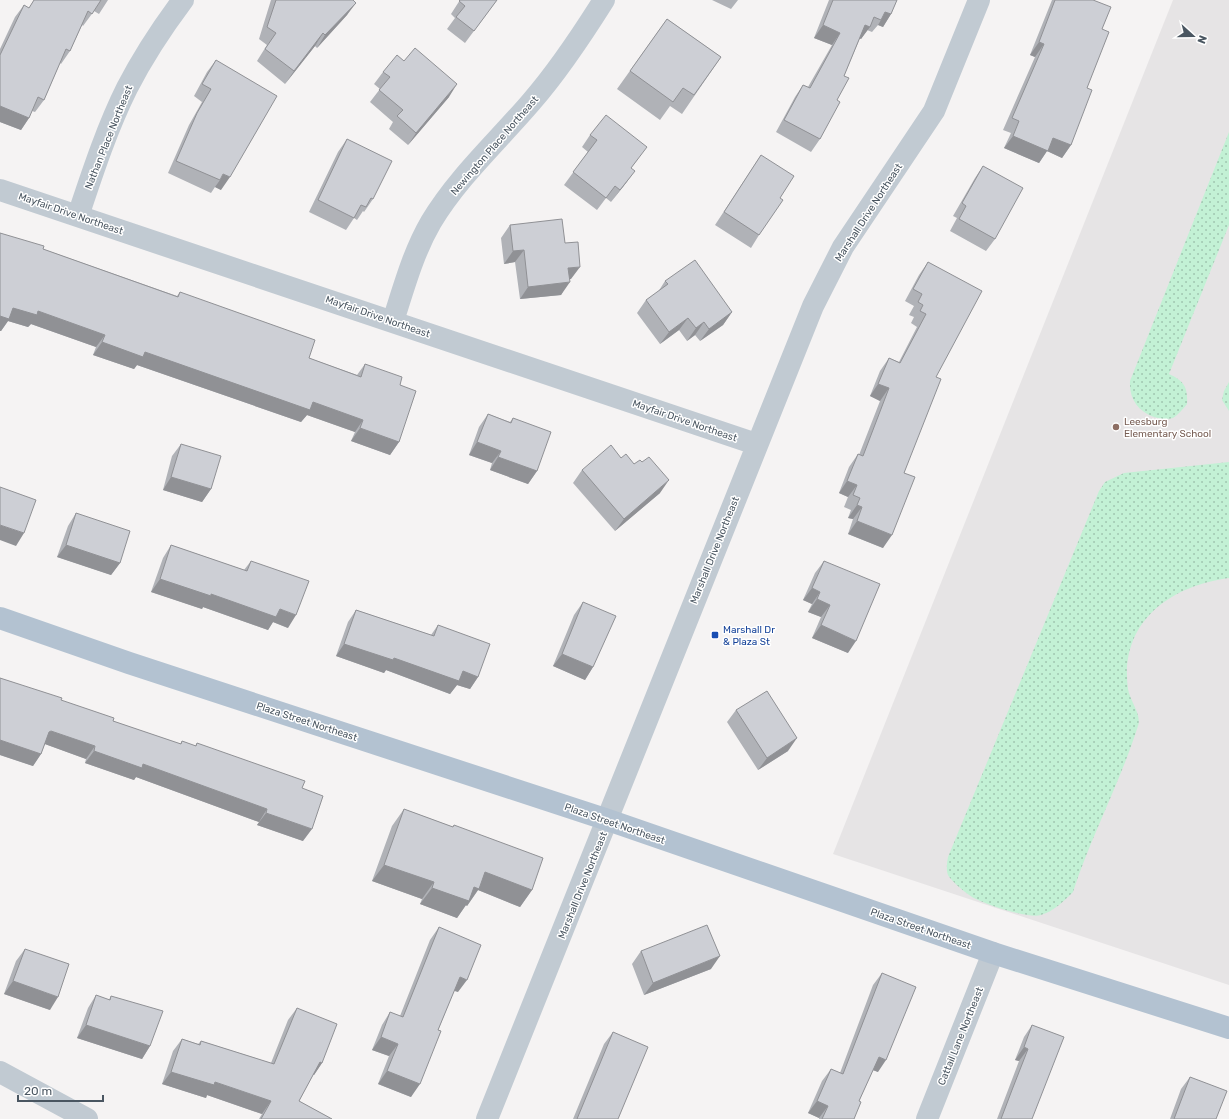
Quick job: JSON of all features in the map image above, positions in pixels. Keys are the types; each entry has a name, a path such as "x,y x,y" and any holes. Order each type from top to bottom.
{"main road":[{"name":"Plaza Street Northeast","path":"0,618 137,665 608,820 993,953 1229,1028"}],"street":[{"name":"Nathan Place Northeast","path":"78,216 94,169 127,88 161,30 183,0"},
{"name":"Newington Place Northeast","path":"393,321 414,258 431,222 462,178 533,100 580,38 604,0"},
{"name":"Marshall Drive Northeast","path":"487,1119 608,820 756,444 813,306 843,247 934,111 979,0"},
{"name":"Mayfair Drive Northeast","path":"0,190 756,444"},
{"name":"Cattail Lane Northeast","path":"927,1119 993,953"},
{"path":"0,1072 86,1119"}],"shaded area":[{"name":"Leesburg Elementary School","path":"1173,0 1229,0 1229,985 833,854"}],"green space":[{"path":"1229,132 1229,225 1169,374 1178,379 1184,385 1187,393 1187,404 1179,414 1173,418 1156,418 1143,411 1136,404 1131,393 1130,381"},
{"path":"1229,382 1229,411 1222,400 1224,391"},
{"path":"1229,462 1229,578 1207,582 1187,589 1168,599 1153,612 1140,627 1132,645 1127,666 1128,689 1137,713 1139,722 1138,726 1123,768 1088,850 1073,892 1054,909 1035,916 1008,911 989,905 973,897 957,885 948,875 948,857 1099,491 1105,482 1124,473"}],"building":[{"path":"34,0 101,0 92,14 88,11 70,51 66,49 44,100 38,97 29,118 0,106 0,55 24,5 29,8"},
{"path":"276,0 353,0 356,3 325,35 323,33 294,71 265,49 276,33 267,27"},
{"path":"497,0 474,31 456,17 465,6 459,1"},
{"path":"833,0 897,0 891,14 885,12 881,20 874,17 870,27 865,25 844,76 849,78 837,100 840,102 820,139 784,120 803,85 810,88 840,33 823,25"},
{"path":"1055,0 1093,0 1111,7 1102,29 1109,32 1087,88 1092,90 1071,145 1053,138 1048,151 1013,136 1019,121 1012,118 1044,44 1039,42"},
{"path":"667,19 721,57 694,95 683,88 673,102 630,71"},
{"path":"415,48 457,84 416,133 397,116 403,110 379,90 390,77 383,72 397,55 404,61"},
{"path":"216,60 277,96 230,177 223,174 220,180 176,161 197,113 211,89 202,84"},
{"path":"606,115 647,147 631,168 635,171 620,190 615,186 606,198 573,172 597,140 590,135"},
{"path":"347,139 392,161 373,199 371,198 366,207 361,205 354,218 318,200"},
{"path":"761,155 794,176 780,198 783,200 759,235 724,212"},
{"path":"983,166 1023,188 995,239 959,219 966,206 962,203"},
{"path":"562,219 565,243 578,242 580,267 568,268 570,282 528,287 524,250 513,251 510,225"},
{"path":"0,233 44,246 43,249 178,297 180,292 315,340 309,358 361,377 365,364 402,377 400,385 416,391 399,442 360,428 363,420 313,402 310,410 145,352 143,357 102,342 105,335 38,311 37,315 13,308 9,319 0,316"},
{"path":"695,260 732,312 709,329 704,322 696,328 688,318 669,332 646,300 668,284 665,281"},
{"path":"928,262 982,291 936,377 941,379 904,473 915,477 892,535 857,521 862,507 857,505 860,498 853,495 857,485 847,481 858,454 863,456 889,388 878,384 889,358 900,363 926,314 920,311 923,305 918,302 922,294 913,289"},
{"path":"488,414 511,423 513,418 551,432 537,471 498,457 501,451 477,442"},
{"path":"181,444 221,456 211,489 171,477"},
{"path":"611,445 621,458 626,454 634,464 640,460 642,462 649,457 669,480 624,519 582,470"},
{"path":"0,487 36,500 24,533 0,525"},
{"path":"76,513 130,531 120,563 66,545"},
{"path":"171,545 247,571 251,561 309,581 296,615 280,609 276,617 211,594 211,596 160,579"},
{"path":"824,561 880,584 856,641 821,625 830,605 817,599 820,592 812,588"},
{"path":"583,602 616,616 593,667 562,654"},
{"path":"356,610 434,636 438,625 490,644 478,677 463,671 459,681 394,658 393,660 344,644"},
{"path":"0,678 62,698 61,700 114,718 113,721 181,744 182,741 196,746 197,743 305,781 302,788 323,796 312,829 266,813 267,809 143,764 142,768 94,751 95,746 51,731 49,732 41,754 0,740"},
{"path":"767,691 797,738 767,758 736,710"},
{"path":"404,809 453,827 454,825 543,858 532,890 485,872 479,889 474,887 469,901 432,888 434,882 384,865"},
{"path":"707,925 720,956 653,983 641,951"},
{"path":"439,927 481,945 467,980 460,977 438,1030 441,1031 420,1084 387,1071 398,1044 381,1037 390,1012 403,1017"},
{"path":"25,949 69,964 58,997 13,981"},
{"path":"882,973 916,987 886,1060 879,1057 859,1101 861,1102 854,1119 822,1119 828,1106 817,1101 831,1069 843,1074"},
{"path":"96,995 110,1000 111,996 163,1011 150,1046 86,1025"},
{"path":"297,1008 337,1024 322,1063 320,1062 299,1101 332,1119 261,1119 271,1101 215,1082 214,1085 171,1072 182,1039 200,1045 201,1041 274,1064"},
{"path":"1032,1025 1064,1037 1032,1119 1001,1119 1028,1049 1024,1047"},
{"path":"613,1032 648,1047 618,1119 577,1119"},
{"path":"1190,1077 1227,1091 1216,1119 1174,1119"}],"place":[{"name":"Leesburg Elementary School","path":"1116,427"},
{"name":"Marshall Dr & Plaza St","path":"715,635"}]}
